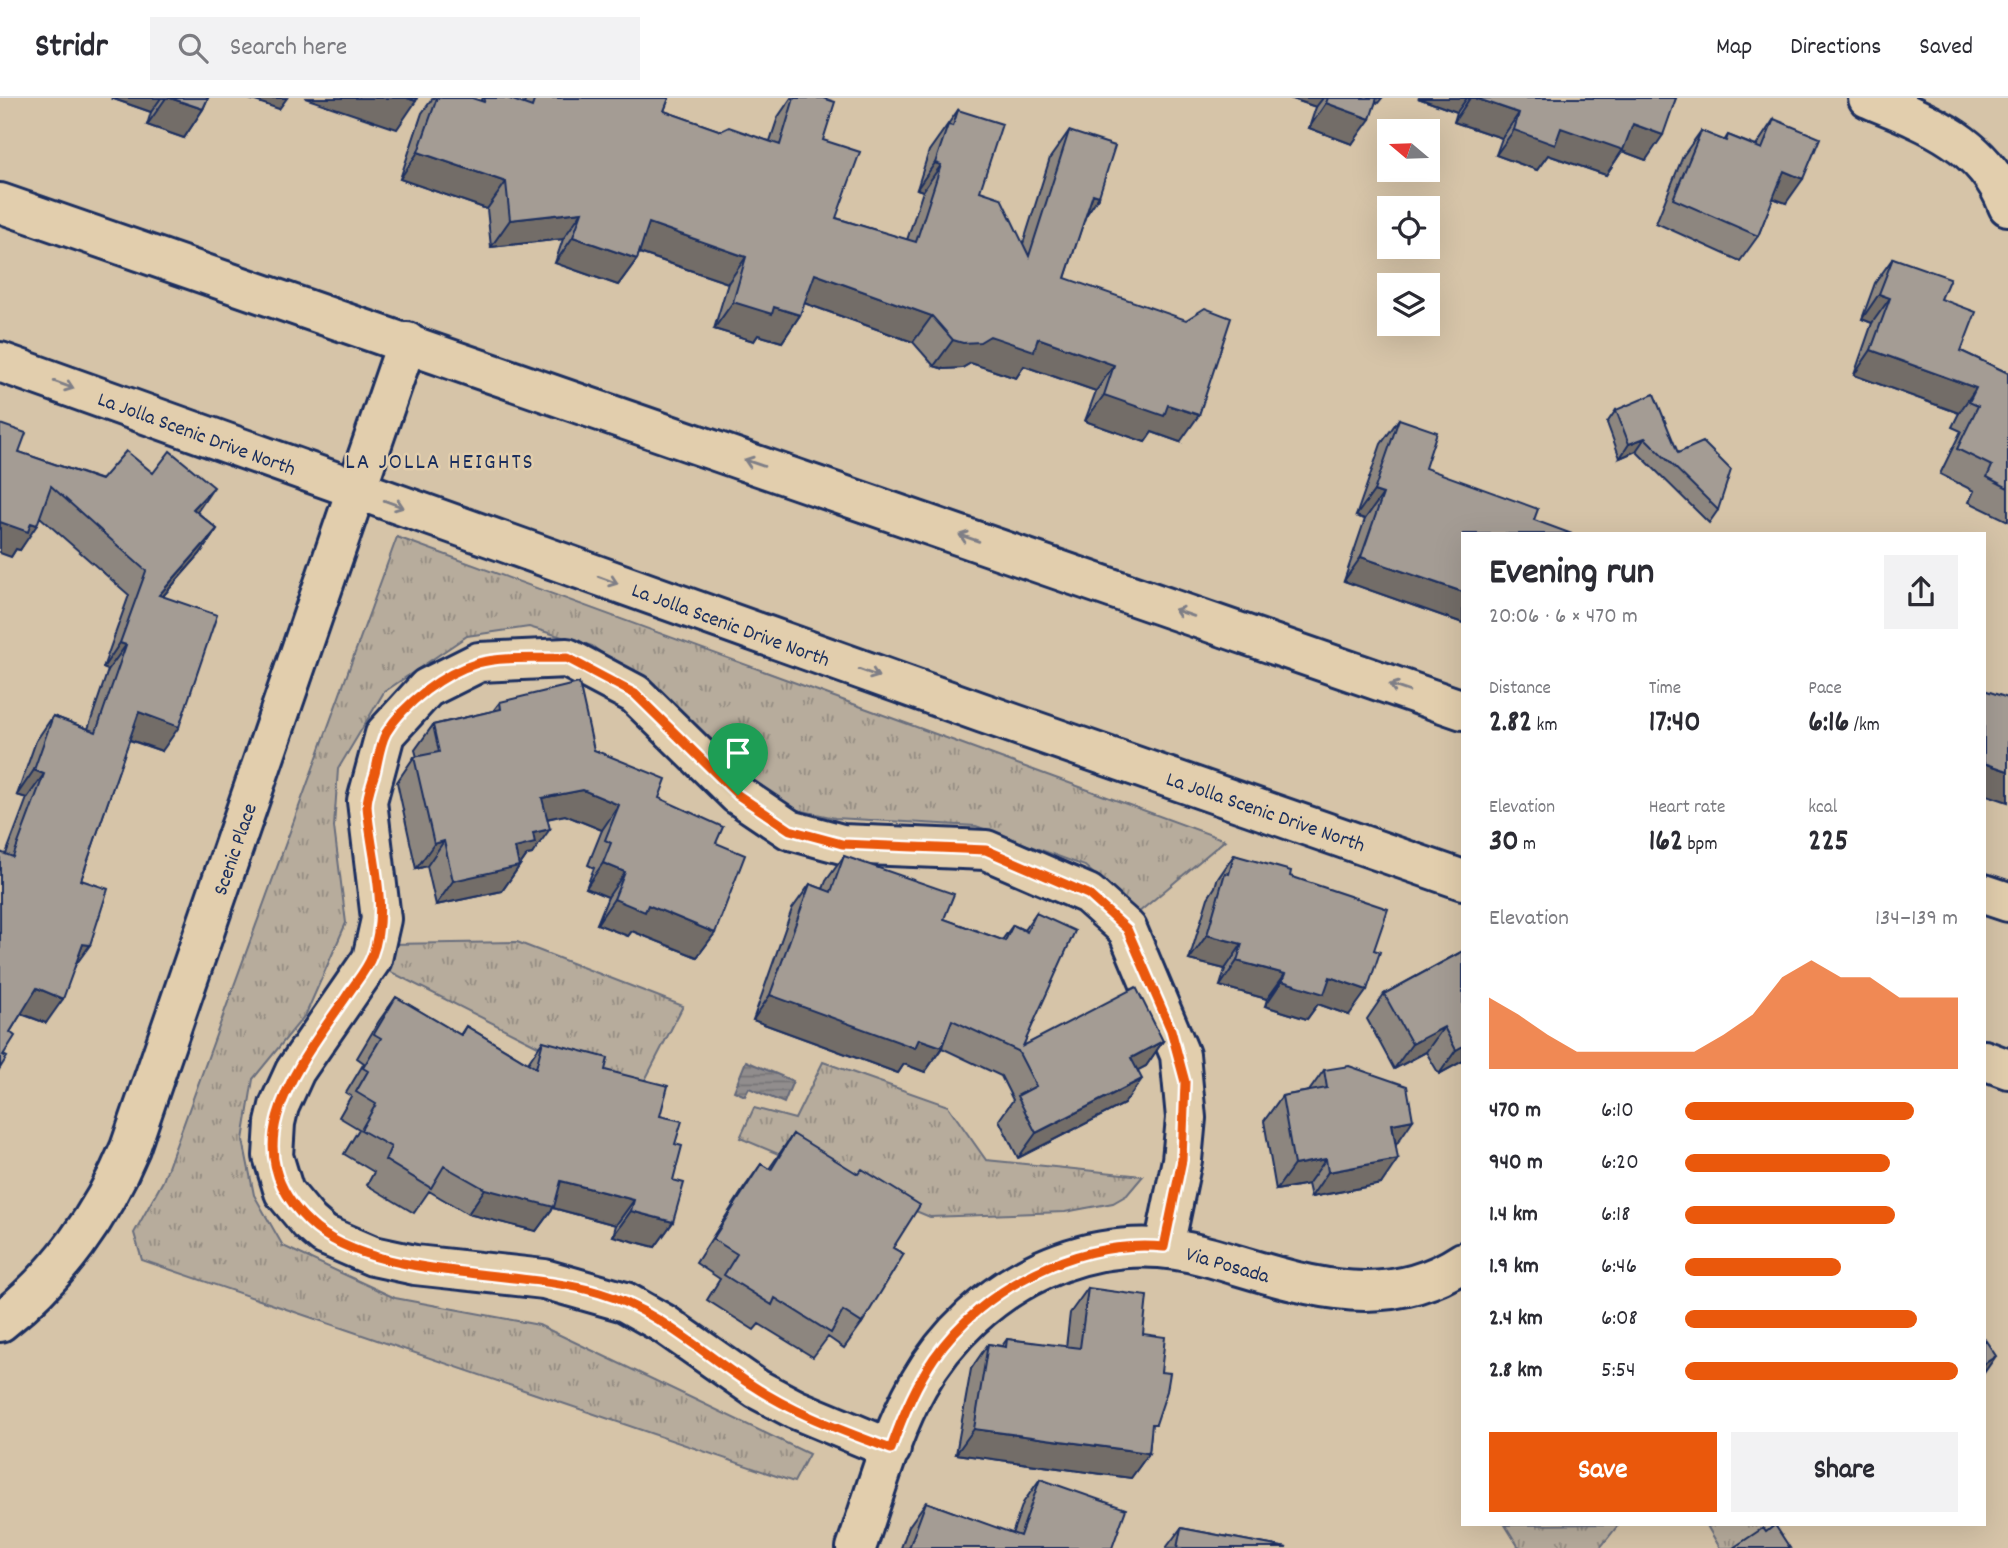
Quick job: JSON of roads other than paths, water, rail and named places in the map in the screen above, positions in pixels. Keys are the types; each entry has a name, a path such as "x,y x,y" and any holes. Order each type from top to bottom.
{"street":[{"path":"1868,98 1939,127 1974,152 2008,206"},
{"path":"0,202 1461,709"},
{"name":"Scenic Place","path":"0,1322 43,1282 82,1236 127,1157 407,342"},
{"name":"La Jolla Scenic Drive North","path":"0,362 357,491 1461,879"},
{"path":"891,1449 795,1409 757,1389 655,1318 603,1293 544,1279 415,1265 373,1256 339,1243 309,1222 284,1192 274,1156 275,1123 295,1071 372,959 381,919 367,801 385,734 427,688 479,662 567,658 635,694 738,795 790,830 842,844 986,850 1088,894 1127,929 1180,1055 1186,1118 1182,1160 1164,1247"},
{"path":"1986,895 2008,902"},
{"path":"1986,1061 2008,1069"},
{"name":"Via Posada","path":"856,1548 891,1449 917,1387 935,1357 957,1331 1004,1292 1038,1272 1096,1252 1127,1247 1164,1247 1208,1256 1303,1286 1343,1291 1407,1286 1461,1263"}],"district":[{"name":"LA JOLLA HEIGHTS","path":"440,460"}]}
